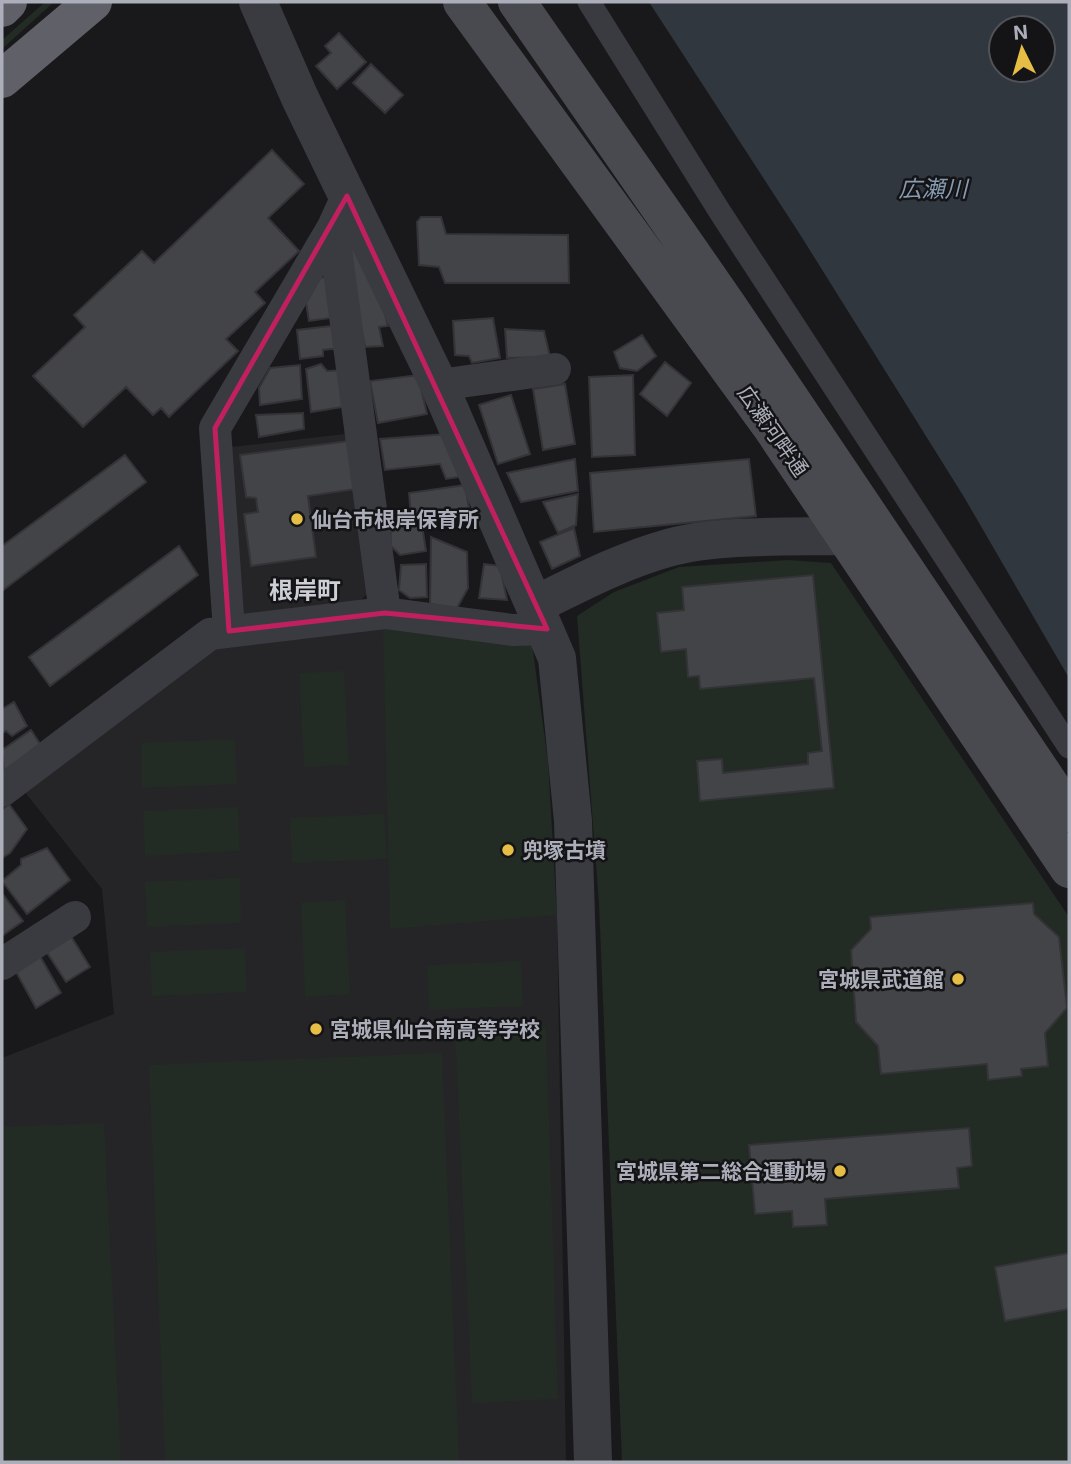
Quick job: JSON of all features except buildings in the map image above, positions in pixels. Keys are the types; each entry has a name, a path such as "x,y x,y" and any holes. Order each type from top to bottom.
{"highway":[{"path":"2,9 8,2"},
{"path":"2,79 93,2"}],"main road":[{"name":"広瀬河畔通","path":"463,2 770,425 1069,869"},
{"name":"広瀬河畔通","path":"517,2 728,306 1069,813"}],"street":[{"path":"2,9 27,2"},
{"path":"258,2 340,211 439,385 557,657 573,821 593,1462"},
{"path":"589,2 720,212 1069,747"},
{"path":"340,211 385,613"},
{"path":"229,631 215,428 340,211"},
{"path":"439,385 555,369"},
{"path":"2,790 209,634 385,613 512,630 541,617 633,559 670,547 746,538 844,536"},
{"path":"2,964 75,917"}],"highlighted area":[{"path":"347,196 547,629 385,613 229,631 215,428"}],"shaded area":[{"path":"45,2 54,2 2,49 2,40"},
{"name":"仙台市根岸保育所","path":"354,433 372,589 356,605 242,618 223,448"},
{"name":"宮城県第二総合運動場","path":"788,560 831,563 1069,917 1069,1462 622,1462 599,903 577,616 614,592 679,567"},
{"name":"宮城県仙台南高等学校","path":"383,625 557,915 566,1462 2,1462 2,1058 114,1014 102,889 24,791 217,646"},
{"path":"383,625 532,644 548,761 557,915 390,929"},
{"path":"344,671 349,765 304,767 299,673"},
{"path":"235,739 237,784 142,788 141,743"},
{"path":"238,807 240,851 145,856 143,811"},
{"path":"384,814 387,859 292,863 290,818"},
{"path":"240,878 241,923 147,927 145,882"},
{"path":"345,900 350,994 305,997 301,903"},
{"path":"245,948 247,992 152,996 150,952"},
{"path":"521,961 523,1006 429,1010 427,965"},
{"path":"546,1027 558,1399 472,1403 455,1032"},
{"path":"442,1053 459,1462 165,1462 149,1065"},
{"path":"104,1123 121,1462 2,1462 2,1127"}],"water":[{"name":"広瀬川","path":"649,2 1069,2 1069,678 964,497 801,236"}],"place":[{"name":"仙台市根岸保育所","path":"297,519"},
{"name":"兜塚古墳","path":"508,850"},
{"name":"宮城県武道館","path":"958,979"},
{"name":"宮城県仙台南高等学校","path":"316,1029"},
{"name":"宮城県第二総合運動場","path":"840,1171"}],"district":[{"name":"根岸町","path":"305,590"}]}
